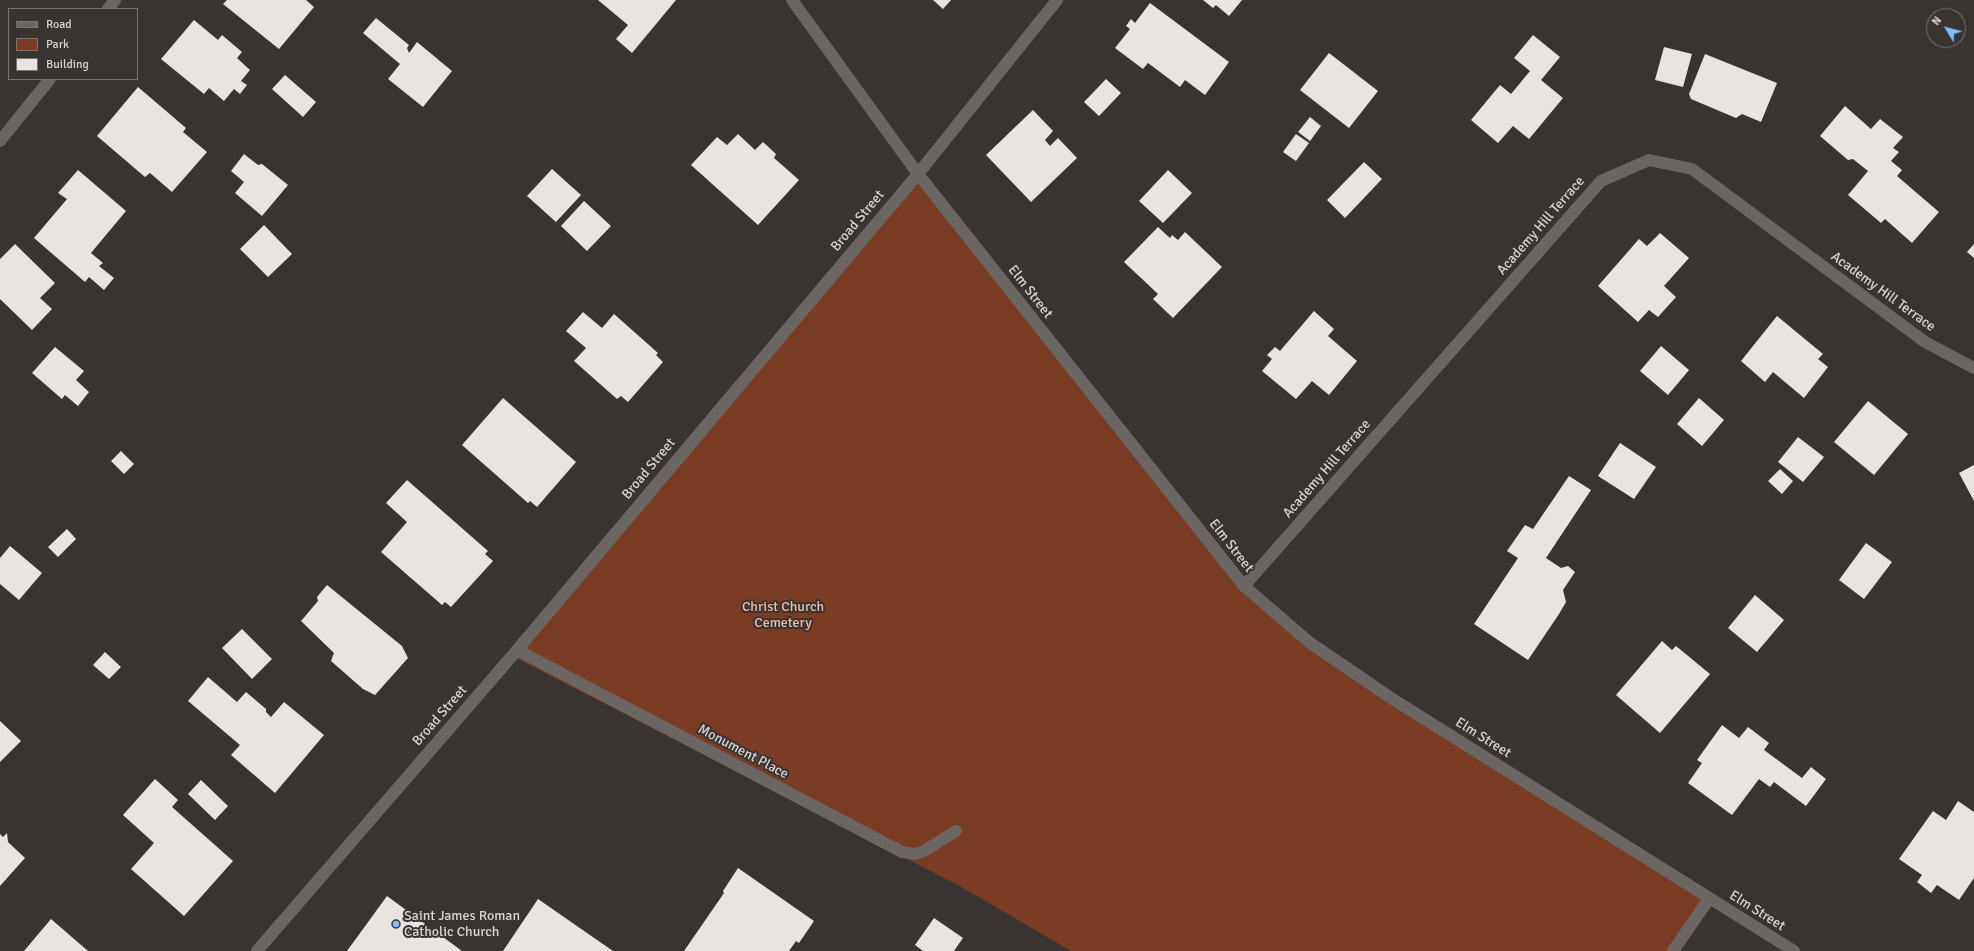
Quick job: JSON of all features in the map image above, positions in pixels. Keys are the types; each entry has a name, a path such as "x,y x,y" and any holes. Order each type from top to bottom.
{"street":[{"path":"109,8 115,0"},
{"name":"Elm Street","path":"792,0 918,174 1244,586 1309,642 1390,698 1794,951"},
{"name":"Broad Street","path":"257,951 517,650 918,174 1057,0"},
{"path":"0,141 49,80"},
{"name":"Academy Hill Terrace","path":"1244,586 1601,181 1649,160 1692,169 1925,342 1974,368"},
{"name":"Monument Place","path":"517,650 902,852 916,854 924,851 956,832"},
{"path":"1673,951 1709,899"}],"green space":[{"name":"Christ Church Cemetery","path":"918,174 1244,586 1309,642 1709,899 1673,951 1071,951 958,885 512,656"}],"building":[{"path":"227,0 306,0 314,7 279,49 223,4"},
{"path":"598,0 676,0 632,53 616,39 628,25"},
{"path":"933,0 951,0 943,9"},
{"path":"1203,0 1242,0 1229,16 1216,5 1213,8"},
{"path":"1150,3 1229,62 1205,95 1185,80 1180,87 1148,63 1143,69 1115,48 1130,29 1126,26 1131,19 1135,23"},
{"path":"376,18 409,45 407,48 409,53 417,42 452,71 423,107 388,79 400,64 363,33"},
{"path":"194,20 218,40 222,35 242,52 237,58 250,70 241,81 247,85 240,94 234,89 224,101 209,88 204,94 161,59"},
{"path":"1533,35 1560,57 1541,80 1563,98 1529,139 1513,126 1498,143 1471,120 1500,85 1511,94 1530,71 1514,58"},
{"path":"1664,47 1692,54 1683,87 1655,80"},
{"path":"1329,53 1378,91 1349,128 1300,90"},
{"path":"1705,54 1777,83 1761,122 1742,114 1736,118 1691,99 1689,94"},
{"path":"285,75 316,102 303,117 272,89"},
{"path":"1106,79 1121,93 1099,116 1084,102"},
{"path":"138,87 186,128 183,132 207,152 172,192 150,173 145,177 97,136"},
{"path":"1845,106 1871,129 1880,119 1903,137 1893,148 1899,152 1891,161 1902,170 1897,176 1939,212 1912,243 1885,219 1881,223 1848,195 1868,171 1853,159 1848,160 1820,136"},
{"path":"1033,110 1053,131 1045,140 1050,146 1058,138 1077,158 1031,202 986,155"},
{"path":"1310,117 1321,126 1310,141 1298,132"},
{"path":"738,134 755,150 763,142 776,154 774,158 799,180 758,225 691,165 717,137 727,145"},
{"path":"1296,134 1309,143 1296,161 1283,152"},
{"path":"244,154 258,165 262,164 288,185 262,216 235,193 244,182 231,171"},
{"path":"1364,162 1382,179 1345,218 1327,200"},
{"path":"552,169 581,195 556,222 527,196"},
{"path":"78,170 126,211 91,253 103,263 99,266 114,278 104,290 89,277 85,282 34,238 67,199 58,193"},
{"path":"1168,170 1192,193 1163,223 1139,201"},
{"path":"584,201 611,226 587,251 561,226"},
{"path":"264,225 292,254 268,277 240,249"},
{"path":"1158,227 1170,238 1172,235 1178,240 1185,232 1222,267 1173,318 1153,299 1158,294 1124,262"},
{"path":"1660,233 1689,258 1664,286 1676,297 1658,317 1649,310 1638,322 1598,286 1639,239 1647,246"},
{"path":"15,244 55,283 40,298 52,309 32,330 0,299 0,259"},
{"path":"1974,244 1974,258 1967,252"},
{"path":"1314,311 1334,329 1328,336 1357,361 1329,395 1312,381 1296,399 1262,371 1272,359 1267,355 1275,347 1280,351"},
{"path":"583,312 602,328 614,314 658,353 656,355 663,362 628,402 621,396 617,399 574,361 586,348 566,331"},
{"path":"1777,316 1823,354 1818,359 1828,367 1804,398 1773,372 1765,382 1741,361"},
{"path":"1661,346 1689,370 1668,395 1640,371"},
{"path":"55,347 84,371 76,380 89,392 78,406 65,395 62,399 32,373"},
{"path":"503,398 576,462 537,507 530,501 528,503 462,445"},
{"path":"1699,398 1724,420 1702,446 1677,424"},
{"path":"1868,401 1908,434 1874,475 1834,442"},
{"path":"1798,437 1824,457 1803,482 1778,462"},
{"path":"1620,443 1656,467 1634,499 1598,476"},
{"path":"121,451 134,464 124,474 111,461"},
{"path":"1974,465 1974,501 1959,473"},
{"path":"1780,469 1793,481 1782,494 1768,481"},
{"path":"1569,476 1591,490 1546,558 1561,568 1568,566 1575,572 1563,590 1566,602 1528,660 1474,624 1518,558 1507,551 1525,525 1533,529"},
{"path":"407,480 488,551 485,554 493,561 451,607 445,602 442,605 381,552 407,522 386,503"},
{"path":"67,529 76,539 58,557 48,547"},
{"path":"1866,543 1892,562 1864,599 1839,580"},
{"path":"10,546 42,573 19,600 0,584 0,558"},
{"path":"327,585 402,646 408,658 375,695 363,689 331,661 334,653 301,621 318,601 317,597"},
{"path":"1755,595 1784,620 1757,652 1728,628"},
{"path":"242,629 272,659 252,679 222,648"},
{"path":"1662,641 1672,650 1676,646 1710,674 1660,733 1616,695"},
{"path":"105,652 121,667 109,679 93,665"},
{"path":"208,677 237,702 246,692 266,709 266,712 271,717 284,702 324,735 275,793 231,755 240,745 188,701"},
{"path":"0,721 21,741 0,762"},
{"path":"1722,725 1739,738 1748,727 1769,743 1764,750 1802,778 1811,767 1826,779 1806,806 1774,782 1770,787 1759,779 1732,815 1688,783 1702,763 1697,760"},
{"path":"155,779 178,800 172,807 233,861 184,916 131,869 154,843 123,815"},
{"path":"201,780 228,806 215,820 188,794"},
{"path":"1958,801 1974,812 1974,878 1959,900 1937,885 1931,893 1917,882 1922,875 1899,859 1933,811 1946,820"},
{"path":"7,833 8,842 25,858 0,886 0,834 3,837"},
{"path":"738,868 814,921 799,943 796,941 789,951 684,951 724,893 723,891"},
{"name":"Saint James Roman Catholic Church","path":"387,896 462,951 347,951"},
{"path":"538,899 613,951 503,951"},
{"path":"934,918 963,938 954,951 923,951 915,945"},
{"path":"51,919 88,951 24,951"}],"place":[{"name":"Saint James Roman Catholic Church","path":"396,924"}]}
